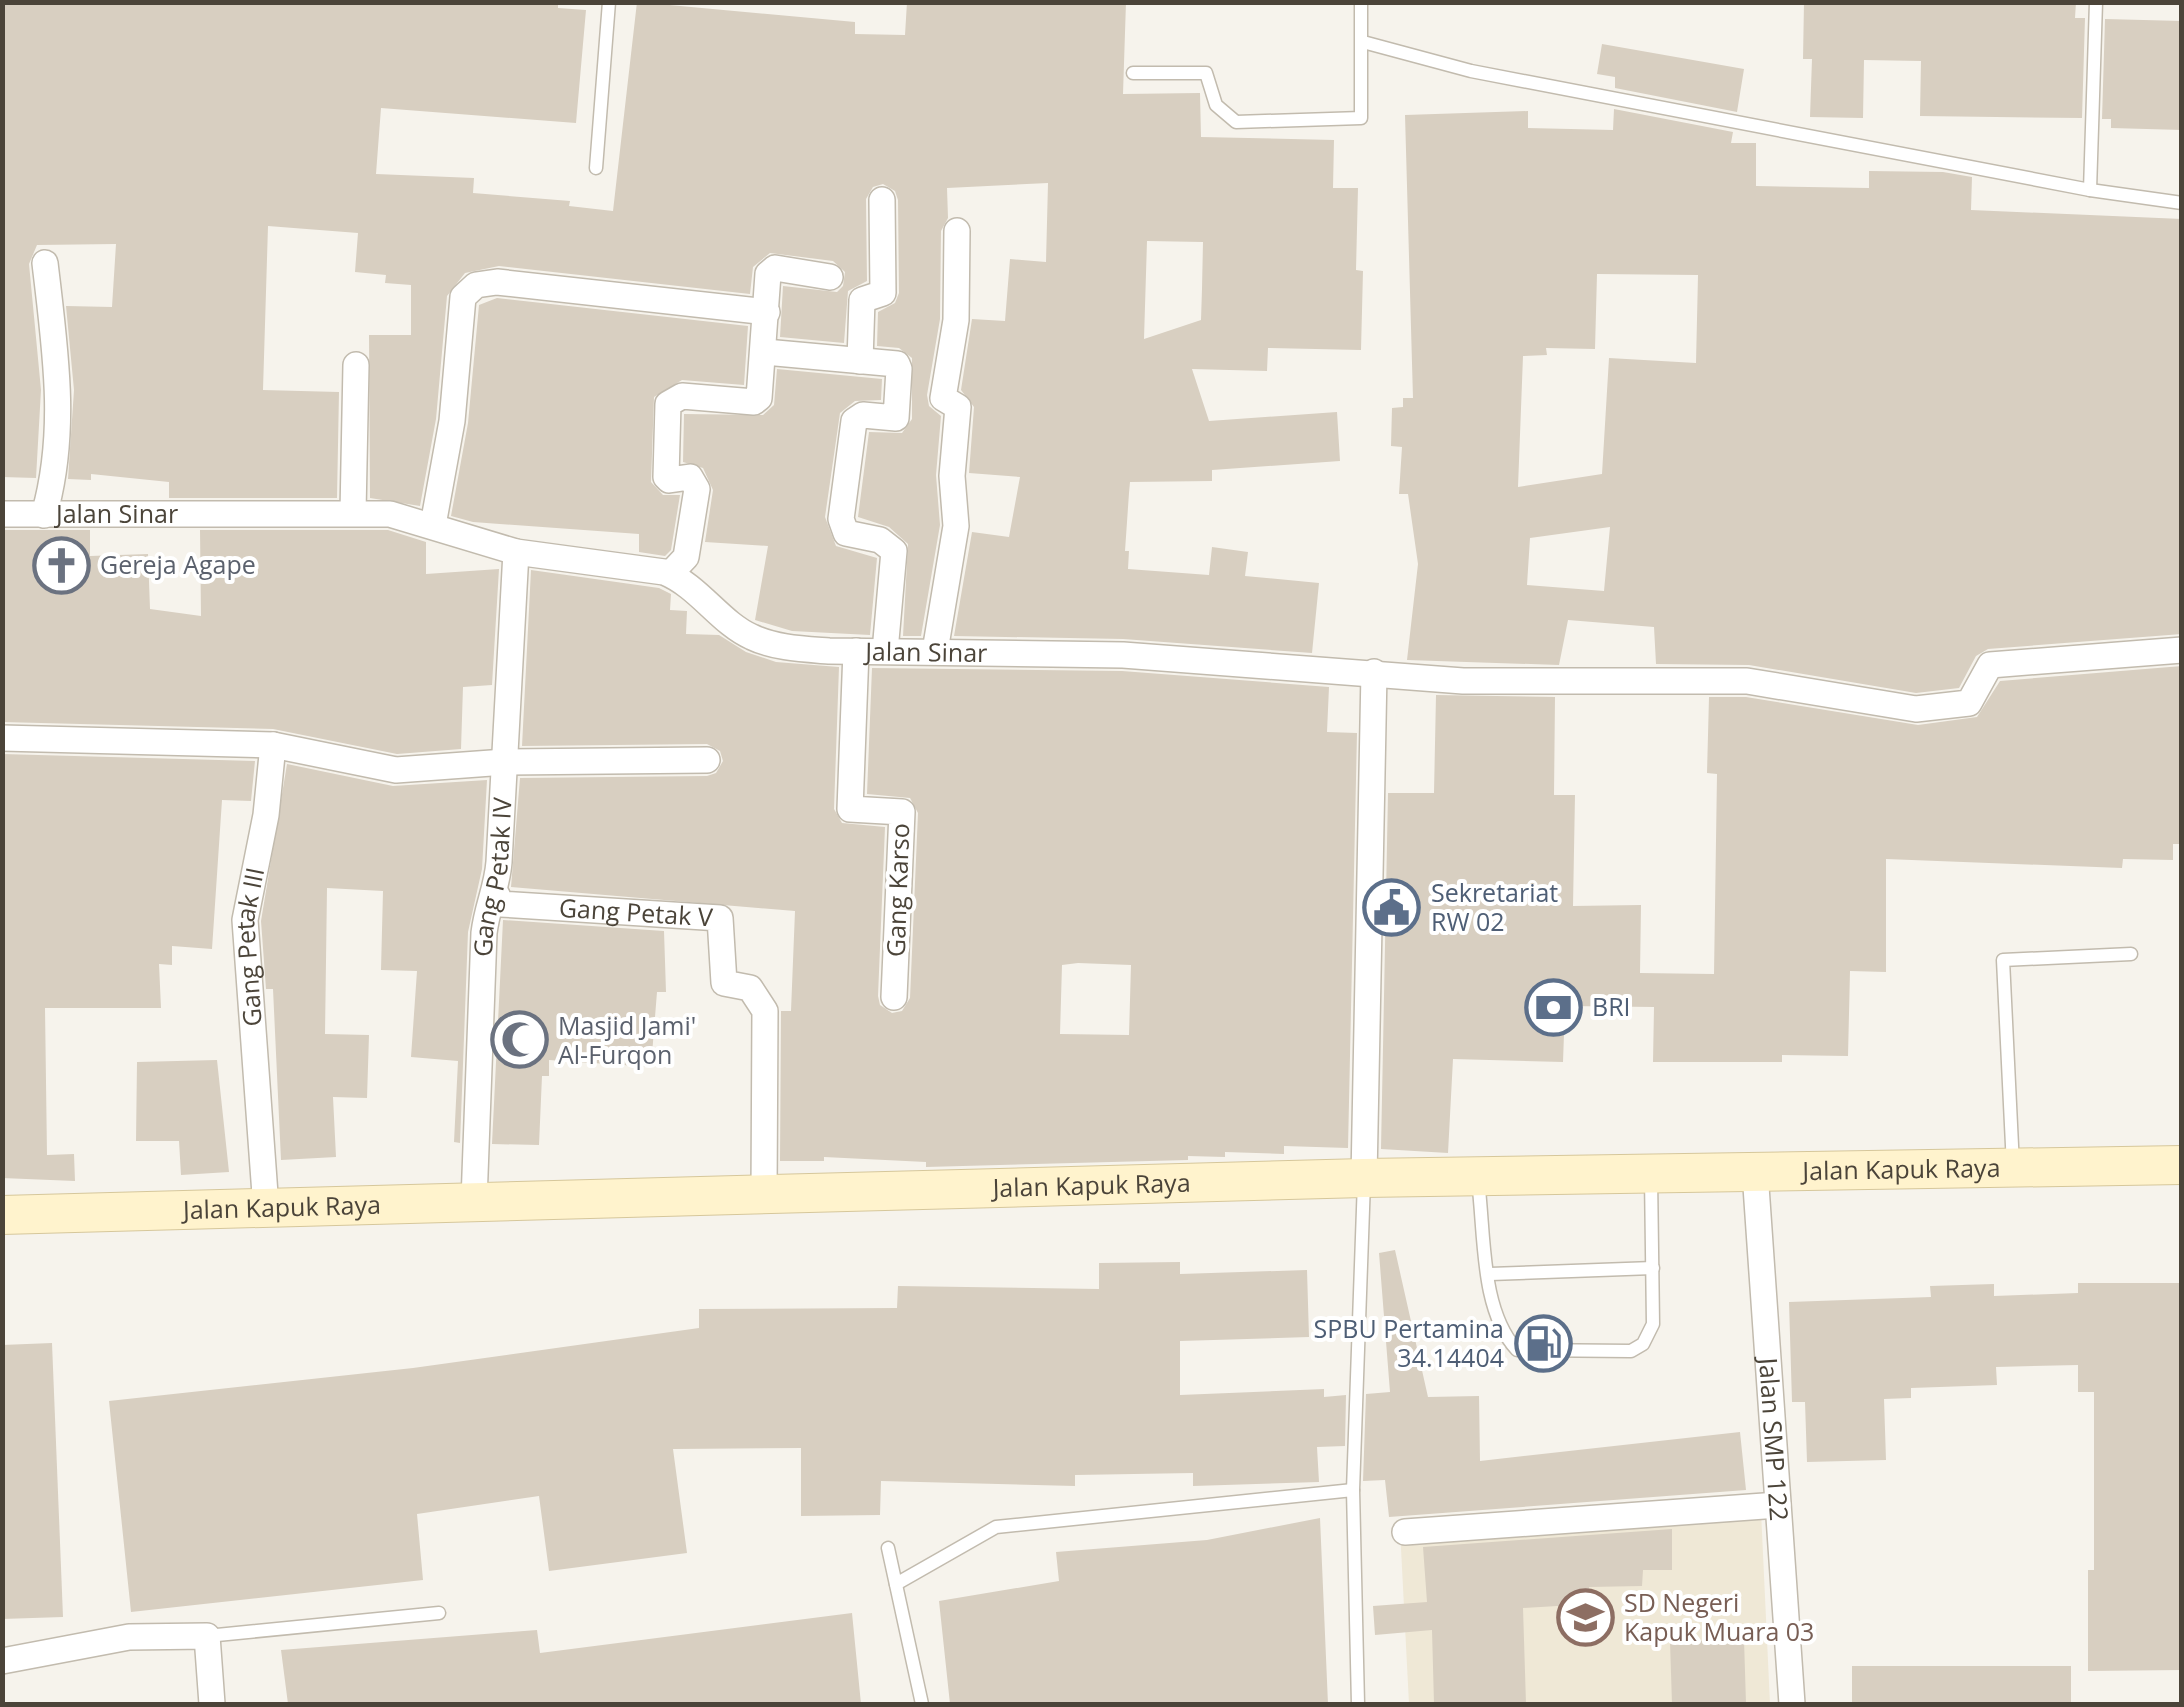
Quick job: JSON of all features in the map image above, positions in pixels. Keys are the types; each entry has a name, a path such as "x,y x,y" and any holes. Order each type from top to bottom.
{"main road":[{"name":"Jalan Kapuk Raya","path":"2,1216 1364,1178 2182,1166"}],"street":[{"path":"860,361 862,300 883,293 882,200"},
{"path":"936,651 956,520 952,476 958,407 942,398 956,320 957,231"},
{"path":"44,515 54,482 60,416 45,264"},
{"path":"670,574 686,556 697,489 690,477 669,480 666,476 668,404 682,396 754,402 759,398 765,352 771,271 830,277"},
{"path":"433,525 452,421 463,297 476,284 496,282 767,312"},
{"path":"765,352 897,364 899,369 896,418 863,415 854,420 841,520 846,532 880,540 894,551 884,650"},
{"path":"353,512 356,365"},
{"name":"Jalan Sinar","path":"2,514 353,512 433,525 516,552 670,574 749,636 780,646 856,651 1123,655 1463,681 1747,681 1916,709 1969,703 1990,665 2182,650"},
{"name":"Gang Petak IV","path":"474,1200 484,933 487,908 496,895 516,552"},
{"name":"Gang Karso","path":"856,651 850,809 902,812 894,998"},
{"path":"1364,1178 1374,672"},
{"path":"2,738 272,745 375,769 504,762 707,760"},
{"name":"Gang Petak III","path":"266,1208 245,920 266,815 272,745"},
{"name":"Gang Petak V","path":"496,895 502,904 720,918 724,983 750,988 765,1012 764,1194"},
{"name":"Jalan SMP 122","path":"1755,1172 1792,1704"},
{"path":"1405,1532 1778,1505"},
{"path":"2,1661 129,1637 206,1636 212,1704"}],"lane":[{"path":"596,168 608,2"},
{"path":"1133,73 1206,73 1216,104 1236,122 1361,118 1360,2"},
{"path":"2090,190 2096,2"},
{"path":"1363,42 1471,72 2090,190 2182,204"},
{"path":"2013,1168 2003,960 2131,954"},
{"path":"1478,1176 1494,1310 1505,1337 1517,1350 1631,1351 1642,1344 1653,1324 1652,1174"},
{"path":"1358,1704 1353,1490 1364,1178"},
{"path":"1490,1274 1653,1268"},
{"path":"896,1584 996,1526 1353,1490"},
{"path":"888,1548 922,1704"},
{"path":"206,1636 439,1613"}],"shaded area":[{"name":"SD Negeri Kapuk Muara 03","path":"1761,1511 1770,1704 1409,1704 1400,1529"}],"building":[{"path":"2,2 558,2 558,8 586,10 576,123 381,108 376,174 474,178 473,193 570,201 569,206 613,211 637,2 855,22 855,34 905,35 907,2 1126,2 1123,94 1200,93 1201,137 1334,140 1333,188 1358,188 1356,270 1363,271 1361,350 1268,348 1267,371 1192,369 1209,421 1337,412 1340,461 1212,470 1212,481 1130,482 1125,551 1129,551 1128,569 1209,575 1212,547 1248,552 1245,576 1319,583 1312,653 1123,639 954,636 972,532 1009,537 1020,477 969,473 974,407 961,390 972,319 1005,321 1010,259 1046,262 1048,183 947,188 948,218 941,231 940,319 927,395 929,406 941,416 936,475 940,525 921,636 903,636 908,544 889,527 858,517 869,432 902,433 912,419 912,358 899,348 877,346 878,312 895,303 899,293 898,200 895,191 883,184 873,187 866,199 867,281 848,291 844,343 780,337 783,286 837,292 843,286 845,272 833,261 770,253 753,267 750,294 499,266 465,273 447,296 436,419 420,506 370,498 369,335 411,335 411,285 385,283 386,275 355,272 358,233 268,226 263,390 339,392 337,498 169,498 169,482 91,474 91,480 68,479 74,390 66,306 112,307 116,244 37,245 29,264 41,390 36,478 2,477","holes":["1147,241 1203,242 1201,320 1144,339"]},
{"path":"1804,2 2076,2 2075,18 2085,18 2082,118 1920,116 1921,61 1864,60 1863,118 1810,117 1812,59 1803,59"},
{"path":"2105,19 2182,21 2182,130 2111,128 2111,119 2102,119"},
{"path":"1602,44 1744,69 1737,112 1615,88 1615,77 1597,74"},
{"path":"1614,109 1733,132 1731,143 1756,143 1756,186 1869,188 1869,171 1943,172 1972,177 1971,210 2182,219 2182,634 1988,649 1976,656 1959,688 1916,693 1749,665 1656,664 1654,627 1568,620 1559,665 1407,660 1418,564 1408,494 1399,494 1402,447 1391,446 1392,408 1403,407 1403,398 1413,398 1405,115 1528,111 1528,128 1613,130","holes":["1597,274 1698,275 1696,363 1609,358 1602,474 1518,487 1523,356 1547,355 1546,348 1595,349","1610,527 1604,591 1527,585 1530,538"]},
{"path":"497,298 748,326 744,385 682,380 654,397 651,482 663,495 680,495 671,550 665,556 639,552 639,534 473,522 451,516 468,423 479,305"},
{"path":"777,369 882,379 881,400 855,401 840,413 825,517 836,546 877,558 870,635 792,631 755,620 768,546 705,542 713,490 703,468 683,462 684,414 763,415 774,405"},
{"path":"2,530 90,530 90,556 148,554 150,609 201,616 200,530 388,530 426,542 426,574 499,569 492,685 463,687 461,749 397,754 273,729 2,722"},
{"path":"531,570 659,588 671,594 670,610 687,611 686,634 719,635 746,652 776,662 839,667 834,809 842,823 885,827 878,996 880,1005 892,1013 902,1011 910,998 918,813 910,798 867,794 872,668 1122,671 1329,687 1327,732 1357,733 1348,1148 1284,1146 1284,1154 1225,1152 1225,1157 1188,1156 1188,1160 926,1167 926,1162 824,1157 824,1161 780,1161 781,1011 791,1011 795,911 511,887 520,778 707,776 716,773 723,761 720,751 707,744 522,746","holes":["1062,965 1131,965 1129,1035 1060,1034"]},
{"path":"2182,666 2182,844 2173,844 2173,860 2123,859 2122,868 1886,859 1886,972 1850,971 1848,1056 1782,1055 1782,1062 1653,1062 1654,1007 1565,1006 1563,1062 1453,1059 1448,1153 1381,1149 1388,793 1434,793 1436,695 1555,697 1554,795 1575,795 1573,906 1641,905 1640,973 1714,974 1717,774 1707,773 1709,697 1746,697 1918,725 1977,717 2000,681"},
{"path":"2,754 255,761 251,801 222,800 212,949 172,946 172,965 159,964 161,1008 45,1008 47,1155 74,1154 75,1181 2,1178"},
{"path":"287,764 393,786 487,780 482,869 468,932 460,1143 454,1142 458,1061 411,1057 417,971 381,970 383,891 327,888 325,1034 369,1035 367,1098 333,1097 336,1157 281,1160 273,989 266,989 261,921"},
{"path":"503,920 664,931 666,992 657,992 651,1067 549,1060 549,1076 542,1076 539,1145 492,1144"},
{"path":"217,1060 229,1172 181,1175 179,1141 136,1141 137,1062"},
{"path":"1395,1250 1428,1397 1479,1396 1480,1461 1740,1432 1746,1490 1389,1517 1385,1480 1363,1481 1366,1394 1390,1392 1379,1253"},
{"path":"1180,1262 1180,1274 1307,1270 1309,1337 1180,1341 1180,1395 1324,1389 1324,1397 1346,1395 1345,1446 1317,1447 1319,1482 1193,1486 1193,1473 1075,1475 1075,1486 881,1481 880,1515 801,1516 801,1448 673,1449 687,1553 549,1571 539,1496 417,1514 423,1580 131,1612 109,1401 413,1368 699,1328 699,1309 897,1308 898,1286 1099,1289 1099,1263"},
{"path":"2078,1283 2182,1283 2182,1670 2088,1671 2088,1570 2094,1570 2094,1392 2078,1392 2078,1365 1996,1367 1997,1385 1911,1388 1911,1398 1884,1399 1886,1460 1807,1462 1805,1402 1792,1402 1789,1302 1931,1297 1930,1286 1994,1284 1994,1296 2078,1293"},
{"path":"52,1343 63,1617 2,1619 2,1345"},
{"path":"1320,1518 1328,1704 950,1704 939,1601 1059,1581 1056,1552 1207,1540"},
{"path":"1672,1529 1672,1570 1643,1570 1642,1586 1589,1587 1590,1604 1523,1608 1526,1704 1434,1704 1432,1630 1375,1635 1373,1606 1427,1602 1423,1547"},
{"path":"852,1613 861,1704 288,1704 281,1650 537,1630 540,1653"},
{"path":"1744,1639 1746,1704 1672,1704 1670,1642"},
{"path":"1852,1666 2071,1666 2071,1704 1852,1704"}],"place":[{"name":"Gereja Agape","path":"61,565"},
{"name":"Sekretariat RW 02","path":"1392,907"},
{"name":"BRI","path":"1553,1007"},
{"name":"Masjid Jami' Al-Furqon","path":"519,1040"},
{"name":"SPBU Pertamina 34.14404","path":"1543,1343"},
{"name":"SD Negeri Kapuk Muara 03","path":"1585,1617"}]}
